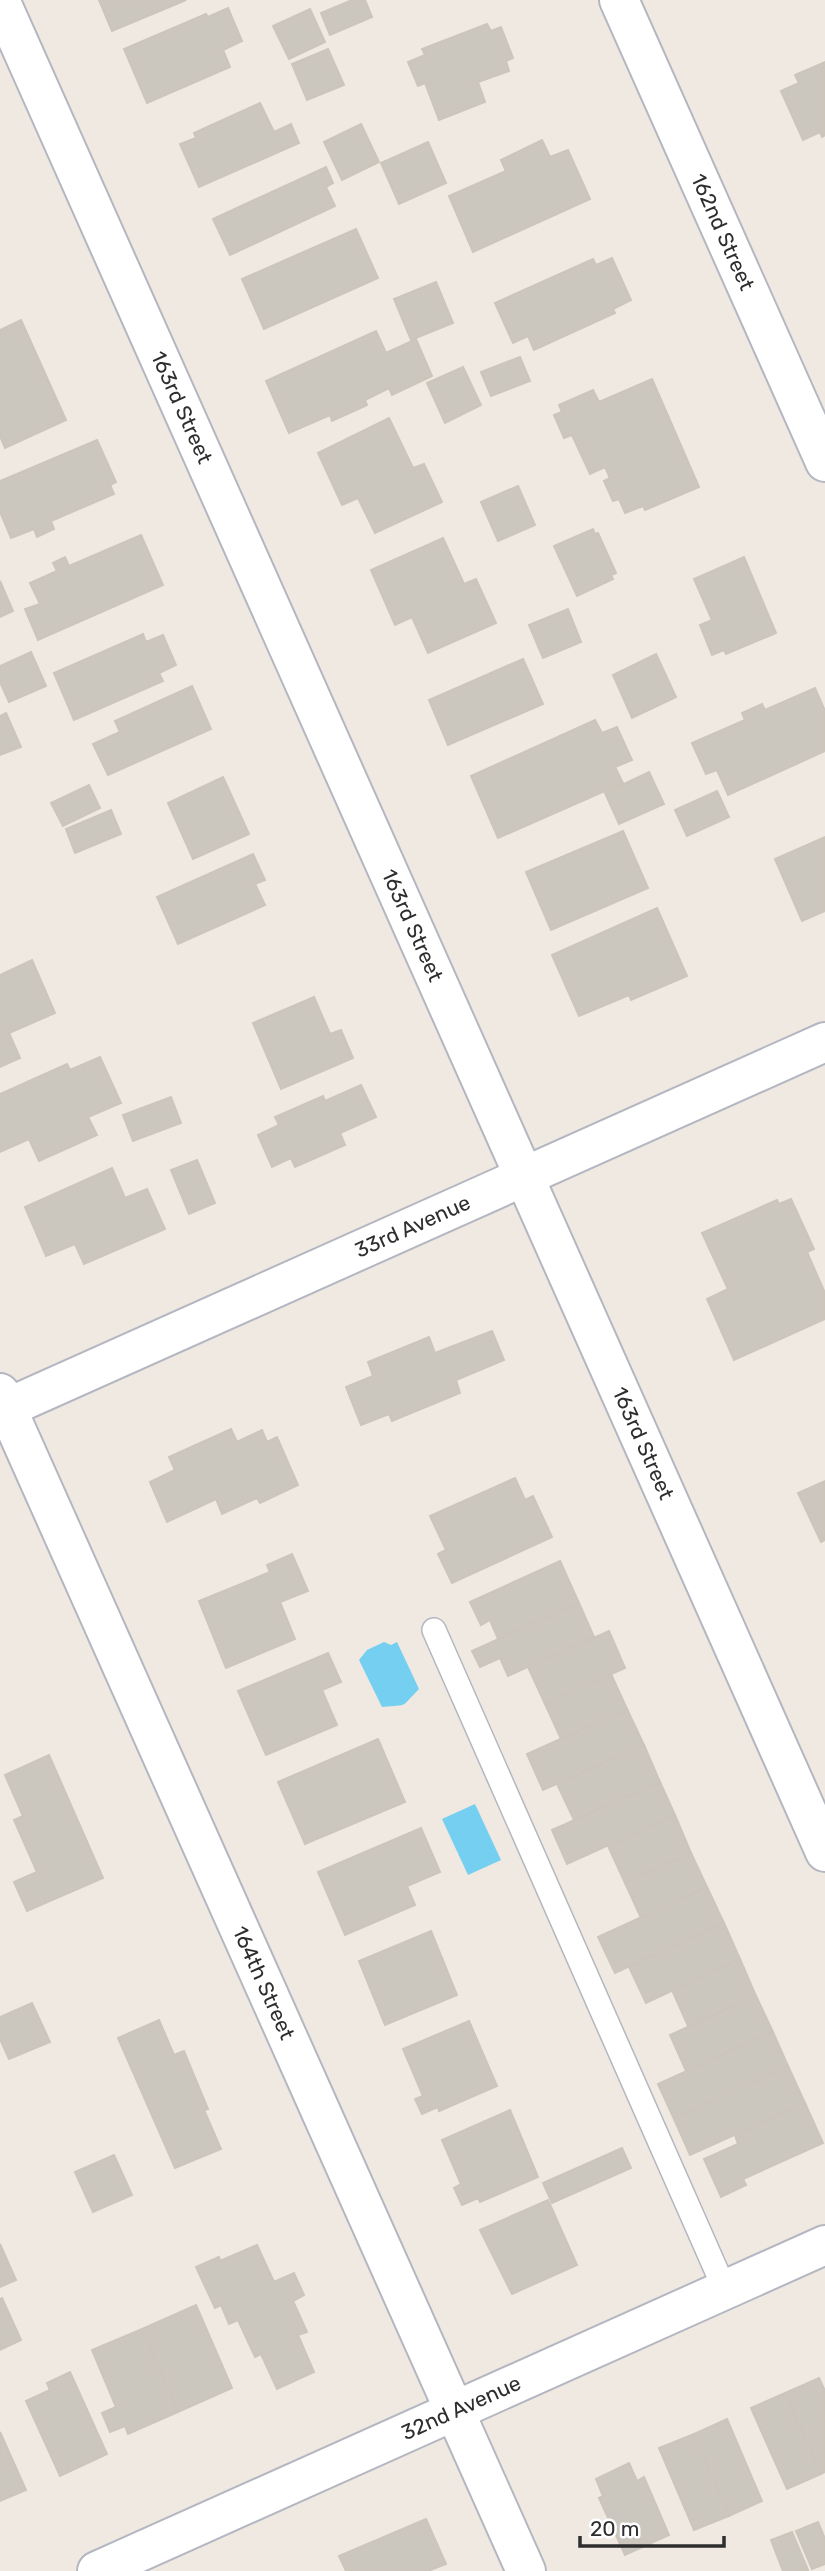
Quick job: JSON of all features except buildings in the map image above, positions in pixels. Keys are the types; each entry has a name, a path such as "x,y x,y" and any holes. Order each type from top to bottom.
{"street":[{"name":"163rd Street","path":"0,0 825,1852"},
{"name":"162nd Street","path":"619,0 825,463"},
{"name":"33rd Avenue","path":"2,1404 526,1176 825,1042"},
{"name":"164th Street","path":"2,1404 526,2571"},
{"name":"32nd Avenue","path":"97,2571 825,2245"}],"lane":[{"path":"435,1630 725,2290"}],"water":[{"path":"384,1642 391,1645 397,1642 419,1689 401,1705 382,1707 359,1660 367,1650"},
{"path":"475,1804 501,1860 468,1875 442,1819"}]}
